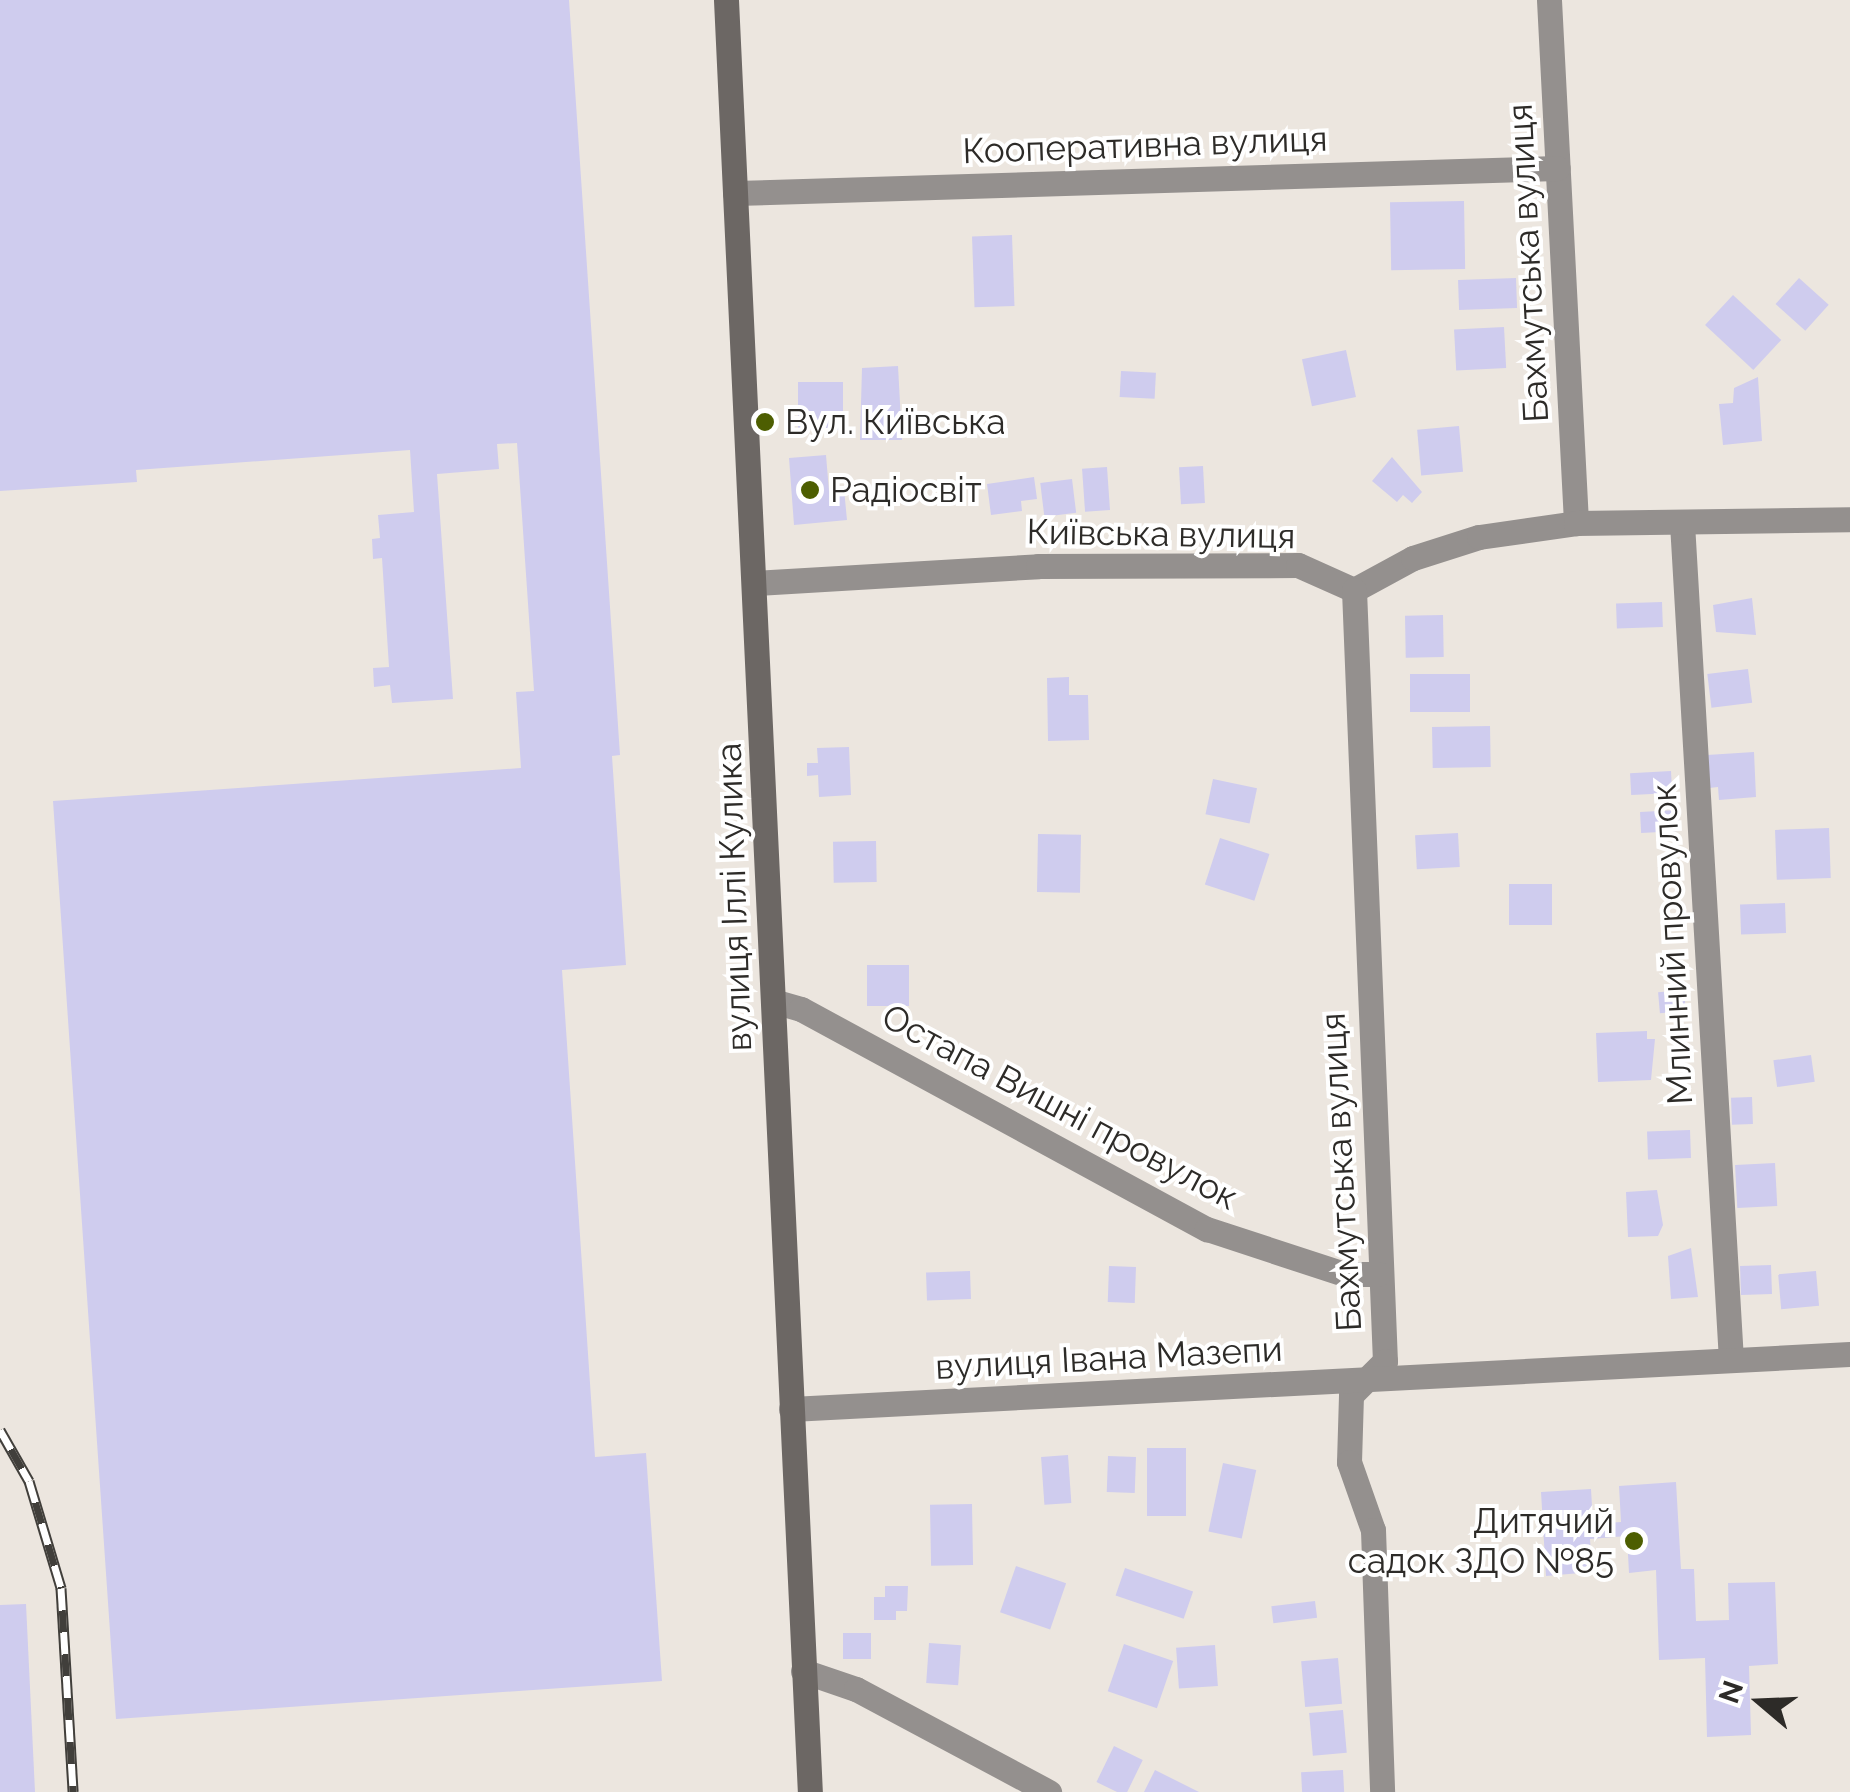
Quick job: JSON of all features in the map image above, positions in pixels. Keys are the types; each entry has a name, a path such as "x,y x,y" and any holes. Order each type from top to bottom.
{"street":[{"name":"вулиця Іллі Кулика","path":"726,0 810,1792"},
{"name":"Бахмутська вулиця","path":"1549,0 1576,523"},
{"name":"Кооперативна вулиця","path":"735,192 1558,168"},
{"path":"1354,590 1413,558 1479,537 1576,523 1850,519"},
{"name":"Млинний провулок","path":"1682,523 1731,1360"},
{"name":"Київська вулиця","path":"755,583 1038,566 1298,565 1354,590"},
{"name":"Бахмутська вулиця","path":"1354,590 1378,1274 1386,1361 1350,1395 1348,1462 1373,1530 1382,1792"},
{"name":"Остапа Вишні провулок","path":"773,1001 801,1008 1207,1229 1344,1274 1378,1274"},
{"name":"вулиця Івана Мазепи","path":"791,1409 1850,1354"},
{"path":"803,1671 856,1689 1049,1792"}],"building":[{"path":"0,0 569,0 620,755 612,756 626,965 562,970 595,1457 646,1453 662,1681 116,1719 53,801 521,768 516,692 534,691 517,443 497,444 499,469 437,474 453,699 392,703 390,685 374,687 373,668 389,667 382,558 373,559 372,539 380,538 378,515 414,512 410,450 136,470 137,482 0,491"},
{"path":"1464,201 1465,269 1391,270 1390,202"},
{"path":"1012,235 1014,306 975,307 972,236"},
{"path":"1516,278 1517,308 1459,310 1458,280"},
{"path":"1799,278 1829,305 1805,331 1776,304"},
{"path":"1733,295 1781,340 1753,370 1705,325"},
{"path":"1504,327 1506,368 1456,371 1454,330"},
{"path":"1346,350 1356,397 1312,406 1302,359"},
{"path":"898,366 902,440 860,440 862,368"},
{"path":"1121,371 1156,373 1155,399 1120,397"},
{"path":"1758,377 1762,441 1723,445 1719,404 1733,403 1734,388"},
{"path":"798,382 843,382 843,430 798,430"},
{"path":"1459,426 1463,472 1421,475 1417,430"},
{"name":"Радіосвіт","path":"826,455 829,491 844,489 847,520 794,525 789,458"},
{"path":"1392,457 1422,492 1412,503 1403,495 1397,502 1372,481"},
{"path":"1203,466 1205,503 1181,504 1179,467"},
{"path":"1107,467 1110,510 1085,512 1082,469"},
{"path":"1034,477 1037,499 1021,501 1022,511 991,515 987,484"},
{"path":"1072,479 1076,513 1044,517 1040,483"},
{"path":"1752,598 1756,635 1716,632 1713,605"},
{"path":"1662,602 1663,627 1617,629 1616,604"},
{"path":"1443,615 1444,657 1406,658 1405,616"},
{"path":"1748,669 1752,703 1711,708 1707,674"},
{"path":"1410,674 1470,674 1470,712 1410,712"},
{"path":"1069,677 1069,695 1088,695 1089,740 1048,741 1047,678"},
{"path":"1490,726 1491,767 1433,768 1432,727"},
{"path":"849,747 851,795 819,797 818,775 807,776 807,763 818,763 817,748"},
{"path":"1754,752 1756,797 1719,800 1718,787 1709,788 1707,755"},
{"path":"1671,771 1672,793 1631,795 1630,773"},
{"path":"1213,779 1257,788 1250,824 1206,814"},
{"path":"1678,810 1679,831 1641,833 1640,812"},
{"path":"1829,828 1831,878 1777,880 1775,830"},
{"path":"1458,833 1460,867 1417,869 1415,835"},
{"path":"1038,834 1081,835 1080,893 1037,892"},
{"path":"1220,838 1269,854 1254,901 1205,885"},
{"path":"876,841 877,882 834,883 833,842"},
{"path":"1509,884 1552,884 1552,925 1509,925"},
{"path":"1785,903 1786,933 1741,935 1740,905"},
{"path":"867,965 909,965 909,1006 867,1006"},
{"path":"1684,990 1686,1011 1660,1013 1658,992"},
{"path":"1647,1031 1647,1039 1655,1039 1651,1080 1598,1082 1596,1033"},
{"path":"1811,1055 1815,1082 1777,1087 1773,1060"},
{"path":"1752,1097 1753,1124 1732,1125 1731,1098"},
{"path":"1690,1130 1691,1158 1648,1159 1647,1132"},
{"path":"1775,1163 1777,1206 1737,1208 1735,1165"},
{"path":"1657,1190 1663,1225 1658,1236 1628,1237 1626,1192"},
{"path":"1691,1248 1698,1297 1671,1299 1668,1256"},
{"path":"1771,1265 1772,1294 1741,1295 1740,1266"},
{"path":"1109,1266 1136,1267 1135,1303 1108,1302"},
{"path":"970,1271 971,1299 927,1301 926,1273"},
{"path":"1816,1271 1819,1306 1781,1309 1778,1274"},
{"path":"1147,1448 1186,1448 1186,1516 1147,1516"},
{"path":"1068,1455 1071,1503 1044,1505 1041,1457"},
{"path":"1108,1456 1136,1457 1135,1493 1107,1492"},
{"path":"1223,1463 1256,1470 1242,1539 1208,1531"},
{"path":"1676,1482 1681,1569 1694,1569 1696,1621 1729,1620 1728,1583 1775,1582 1778,1664 1749,1666 1751,1735 1707,1737 1705,1658 1659,1660 1656,1570 1629,1573 1627,1536 1590,1539 1592,1572 1546,1576 1541,1492 1591,1489 1593,1524 1621,1522 1619,1486"},
{"path":"972,1504 973,1565 931,1566 930,1505"},
{"path":"1016,1566 1066,1583 1050,1630 1000,1612"},
{"path":"1125,1568 1193,1591 1184,1619 1116,1595"},
{"path":"885,1586 908,1586 907,1611 896,1611 896,1620 874,1620 874,1597 885,1597"},
{"path":"1315,1601 1317,1618 1273,1623 1271,1606"},
{"path":"26,1604 35,1792 0,1792 0,1605"},
{"path":"843,1633 871,1633 871,1659 843,1659"},
{"path":"929,1643 961,1645 958,1685 926,1683"},
{"path":"1124,1644 1173,1661 1157,1708 1108,1691"},
{"path":"1215,1645 1218,1686 1179,1689 1176,1648"},
{"path":"1338,1658 1342,1704 1305,1707 1301,1661"},
{"path":"1343,1710 1347,1753 1313,1756 1309,1713"},
{"path":"1114,1746 1143,1760 1127,1792 1117,1792 1096,1782"},
{"path":"1155,1770 1199,1792 1144,1792"},
{"path":"1343,1770 1344,1792 1302,1792 1301,1772"}],"railway":[{"path":"0,1430 29,1481 61,1588 73,1792"}],"place":[{"name":"Вул. Київська","path":"765,422"},
{"name":"Радіосвіт","path":"810,490"},
{"name":"Дитячий садок ЗДО №85","path":"1634,1541"}]}
